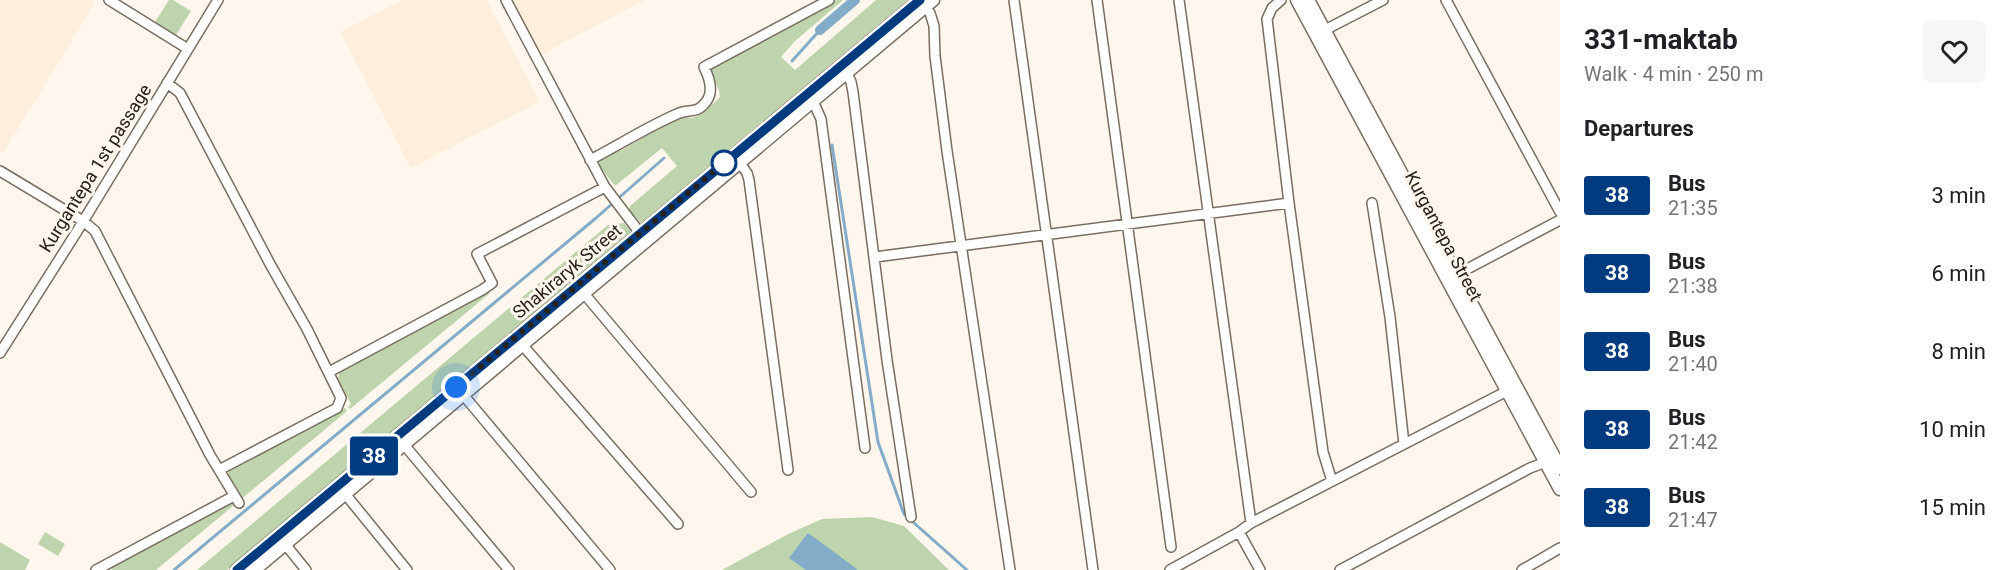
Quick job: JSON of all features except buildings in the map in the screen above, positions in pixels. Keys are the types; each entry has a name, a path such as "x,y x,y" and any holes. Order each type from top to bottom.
{"main road":[{"name":"Kurgantepa Street","path":"1297,0 1320,32 1452,277 1560,468"},
{"name":"Kurgantepa Street","path":"1308,0 1320,32"},
{"name":"Shakiraryk Street","path":"237,570 282,540 844,68 926,2"},
{"name":"Shakiraryk Street","path":"580,289 640,233 813,101 844,68"},
{"name":"Kurgantepa Street","path":"1452,277 1507,391 1560,489"},
{"name":"Shakiraryk Street","path":"254,570 282,540"}],"street":[{"path":"109,0 188,49"},
{"name":"Kurgantepa 1st passage","path":"2,346 84,221 218,0"},
{"path":"506,0 590,160 618,206 640,233"},
{"path":"590,160 680,112 699,110 709,100 710,79 704,66 828,0"},
{"path":"1014,0 1093,570"},
{"path":"1097,0 1171,547"},
{"path":"1179,0 1251,523"},
{"path":"1281,0 1272,8 1267,19 1323,452 1332,481"},
{"path":"1320,32 1383,0"},
{"path":"1446,0 1560,212"},
{"path":"926,2 934,26 944,127 1010,570"},
{"path":"844,68 853,92 887,360 911,517"},
{"path":"167,83 180,93 329,372 340,398 337,408 219,470"},
{"path":"813,101 821,119 865,448"},
{"path":"736,159 747,172 749,180 788,470"},
{"path":"0,171 84,221 95,231 236,499 96,570"},
{"path":"329,372 493,286 477,254 608,191"},
{"path":"875,257 1289,202"},
{"path":"1372,203 1390,317 1404,444"},
{"path":"1452,277 1560,220"},
{"path":"580,289 751,492"},
{"path":"519,341 678,524"},
{"path":"460,391 610,570"},
{"path":"1170,570 1251,523 1507,391"},
{"path":"400,440 509,570"},
{"path":"1340,570 1530,468 1546,462"},
{"path":"342,490 407,570"},
{"path":"1239,532 1260,570"},
{"path":"282,540 306,570"},
{"path":"1522,570 1560,548"}],"shaded area":[{"path":"0,0 91,0 95,3 3,153 0,151"},
{"path":"403,0 487,0 540,102 411,168 340,32"},
{"path":"511,0 645,0 541,55"}],"green space":[{"path":"169,0 191,11 176,35 155,22"},
{"path":"836,0 843,0 795,41 781,57 795,70 876,0 908,0 641,223 629,210 630,206 677,166 662,148 615,186 600,167 599,162 605,156 622,150 678,117 692,118 704,113 720,97 719,90 710,74 713,65"},
{"path":"624,223 631,231 227,570 197,570 608,225"},
{"path":"490,292 350,409 348,407 351,404 338,379 339,373"},
{"path":"345,408 347,411 156,570 112,570 111,568 240,499 227,474 233,467"},
{"path":"872,517 904,526 949,570 722,570 788,534 822,519"},
{"path":"45,532 65,544 58,556 38,544"},
{"path":"0,542 30,560 25,570 0,570"}],"water":[{"path":"808,533 857,569 806,570 789,558"}],"waterway":[{"path":"820,30 855,0"},
{"path":"792,61 820,30"},
{"path":"832,145 878,442 904,514 967,570"},
{"path":"174,570 596,218 664,158"}],"bus line":[{"name":"38","path":"237,570 920,0"}],"route":[{"path":"456,387 724,163"}]}
